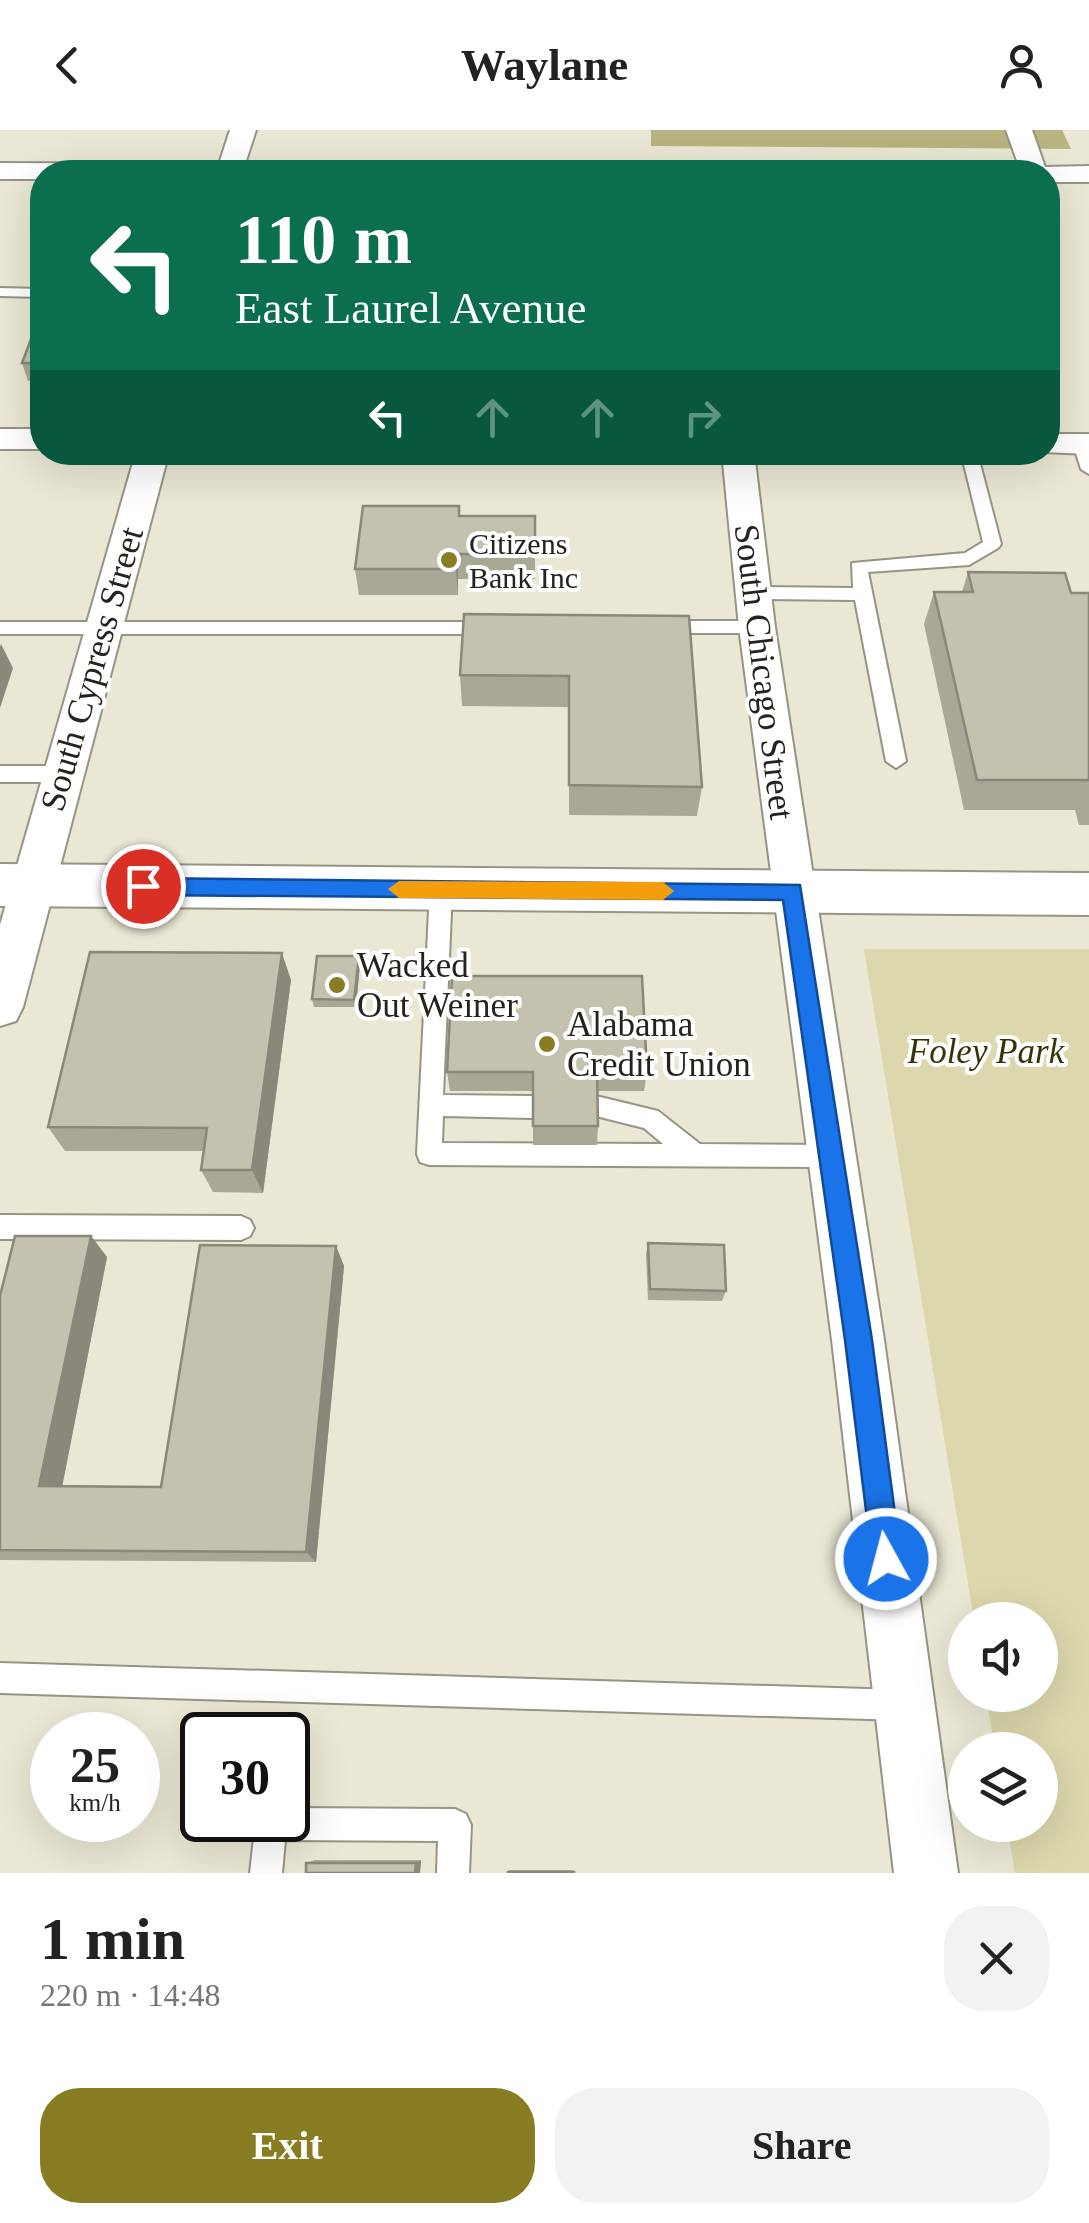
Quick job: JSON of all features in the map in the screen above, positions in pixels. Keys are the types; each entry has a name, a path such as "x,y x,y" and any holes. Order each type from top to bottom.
{"main road":[{"path":"16,885 1089,894"}],"street":[{"path":"233,160 242,130"},
{"path":"1018,130 1029,160"},
{"path":"0,171 30,171"},
{"path":"1060,174 1089,174"},
{"path":"0,439 30,439"},
{"path":"1060,447 1086,453"},
{"name":"South Cypress Street","path":"0,1007 16,885 62,774 150,465"},
{"name":"South Chicago Street","path":"739,465 792,892 832,1156 926,1873"}],"lane":[{"path":"0,292 30,293"},
{"path":"896,761 858,567 969,559 992,544 972,465"},
{"path":"643,628 863,594"},
{"path":"0,628 509,628"},
{"path":"0,774 62,774"},
{"path":"441,890 429,1154 832,1156"},
{"path":"432,1105 534,1107"},
{"path":"596,1107 650,1120 695,1155"},
{"path":"0,1227 241,1228"},
{"path":"0,1678 905,1706"},
{"path":"266,1873 270,1824 455,1825 454,1873"}],"green space":[{"name":"Foley Park","path":"864,949 1089,949 1089,1873 1015,1873 1010,1842 1058,1842 1058,1732 992,1732 989,1712 1058,1712 1058,1602 971,1602"}],"shaded area":[{"path":"651,130 1062,130 1071,149 651,146"}],"building":[{"path":"30,342 30,363 22,363"},
{"path":"363,506 459,506 459,516 535,516 535,554 457,554 456,569 355,569"},
{"path":"968,572 1065,573 1071,593 1089,593 1089,780 977,780 934,592 973,592"},
{"path":"464,614 689,616 702,787 569,785 569,676 460,675"},
{"path":"90,952 282,953 252,1170 201,1170 207,1128 48,1127"},
{"name":"Wacked Out Weiner","path":"317,956 359,956 354,1000 312,999"},
{"name":"Alabama Credit Union","path":"452,976 642,976 647,1072 597,1072 598,1126 533,1126 533,1072 447,1072"},
{"path":"15,1236 91,1236 39,1486 161,1487 200,1245 336,1246 306,1552 0,1550 0,1296"},
{"path":"648,1243 724,1245 726,1291 650,1289"},
{"path":"306,1863 416,1863 415,1873 306,1873"},
{"path":"574,1872 574,1873 508,1873"}],"slow traffic":[{"path":"399,889 663,891"}],"place":[{"name":"Citizens Bank Inc","path":"449,560"},
{"name":"Wacked Out Weiner","path":"337,985"},
{"name":"Alabama Credit Union","path":"547,1044"}],"route":[{"path":"143,886 792,892 886,1559"}]}
